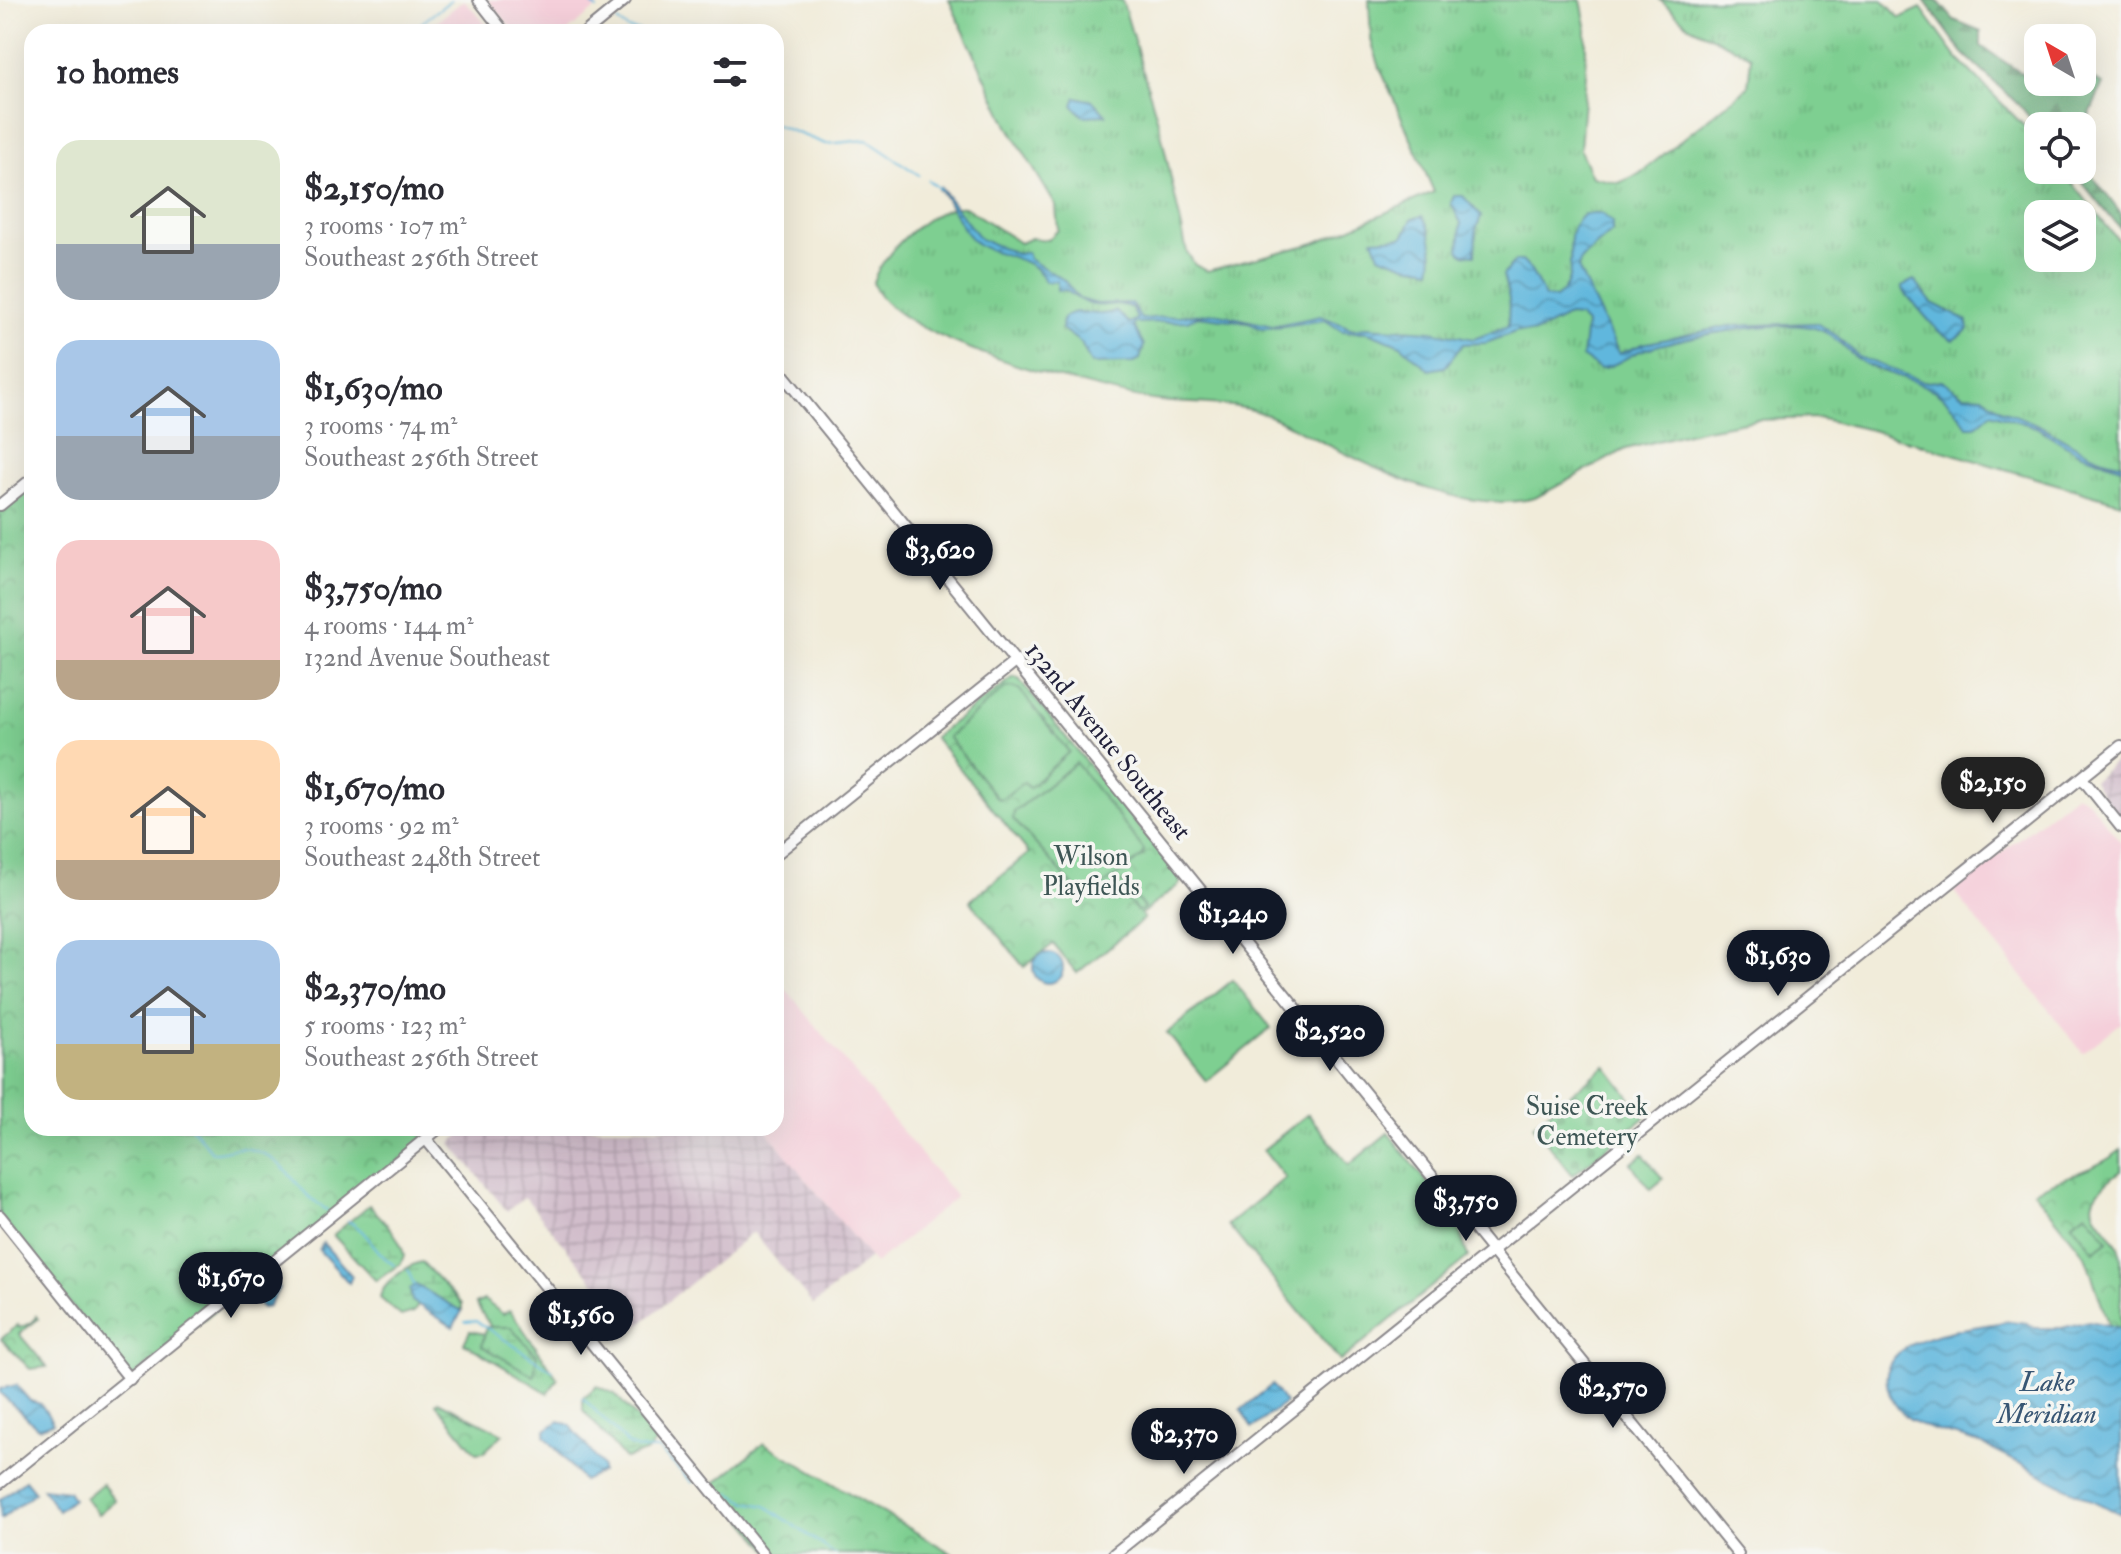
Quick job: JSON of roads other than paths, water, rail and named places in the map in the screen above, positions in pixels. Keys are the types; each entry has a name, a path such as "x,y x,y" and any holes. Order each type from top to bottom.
{"main road":[{"path":"479,0 498,24"},
{"path":"596,24 625,0"},
{"name":"132nd Avenue Southeast","path":"784,376 1492,1248 1606,1395 1738,1554"},
{"path":"0,505 24,486"},
{"path":"784,848 1016,661"},
{"path":"1114,1554 2121,746"},
{"path":"2082,778 2121,827"},
{"path":"0,1483 430,1136"},
{"path":"426,1139 763,1554"},
{"path":"0,1216 130,1379"}],"water":[{"path":"1076,97 1093,101 1106,115 1083,116 1073,105"},
{"path":"940,187 980,239 1018,254 1027,252 1029,259 1064,280 1079,299 1097,304 1131,303 1141,319 1215,313 1272,326 1321,316 1353,329 1431,331 1474,339 1508,326 1509,299 1503,275 1515,261 1522,261 1530,269 1545,297 1555,298 1569,279 1570,245 1576,223 1584,214 1602,214 1612,222 1612,232 1581,259 1578,268 1619,354 1643,344 1729,326 1816,323 1837,336 1859,357 1924,382 1943,381 1963,395 1983,396 2002,409 2088,452 2121,463 2121,467 2079,453 2036,427 1991,413 1976,426 1967,426 1937,393 1916,382 1872,367 1857,359 1825,332 1802,326 1731,330 1681,340 1643,350 1600,369 1582,357 1586,324 1579,317 1568,316 1535,333 1518,331 1486,343 1463,344 1445,367 1429,370 1401,345 1368,332 1342,331 1325,320 1261,329 1248,322 1198,316 1187,321 1136,323 1133,325 1144,345 1140,359 1134,363 1091,364 1081,343 1062,329 1063,318 1075,312 1101,314 1115,311 1129,323 1137,319 1132,308 1116,304 1095,305 1078,299 1066,290 1057,291 1057,281 1045,282 1034,267 977,244 966,233 938,189"},
{"path":"1454,196 1463,196 1481,216 1476,230 1475,255 1463,254 1459,250 1461,223 1451,203"},
{"path":"1422,216 1431,241 1431,269 1406,265 1379,255 1373,239 1403,237 1412,219"},
{"path":"1914,280 1932,303 1967,321 1969,329 1953,340 1938,331 1905,293 1902,286"},
{"path":"1048,953 1059,957 1063,968 1059,979 1048,983 1037,979 1033,968 1037,957"},
{"path":"323,1243 352,1276 349,1283 319,1250"},
{"path":"273,1280 279,1288 268,1307 262,1308 253,1297 265,1285 270,1287"},
{"path":"416,1285 462,1311 453,1327 412,1301 410,1289"},
{"name":"Lake Meridian","path":"2009,1321 2027,1323 2035,1328 2062,1328 2089,1321 2121,1328 2121,1514 1985,1446 1919,1424 1902,1412 1892,1399 1887,1384 1888,1367 1898,1354 1913,1344 1952,1331"},
{"path":"16,1385 30,1401 41,1404 53,1423 38,1428 0,1393 0,1389"},
{"path":"1272,1385 1285,1403 1252,1428 1241,1410"},
{"path":"559,1421 570,1425 602,1466 602,1472 583,1481 545,1436 546,1430"},
{"path":"25,1480 35,1492 1,1519 0,1500"},
{"path":"42,1488 68,1491 73,1499 58,1511"}],"waterway":[{"path":"420,24 451,0"},
{"path":"587,0 597,9"},
{"path":"617,21 621,24"},
{"path":"784,128 826,144 867,140 919,175"},
{"path":"928,180 940,189"},
{"path":"199,1136 212,1152 243,1148 271,1158 327,1210"},
{"path":"348,1221 361,1230 394,1265"},
{"path":"408,1270 414,1285"},
{"path":"465,1322 476,1321 553,1371"},
{"path":"583,1398 629,1445 638,1449 658,1449 693,1483"},
{"path":"731,1493 746,1502 766,1506 835,1554"}],"park label":[{"name":"Wilson Playfields","path":"1091,872"},
{"name":"Suise Creek Cemetery","path":"1587,1122"}]}
